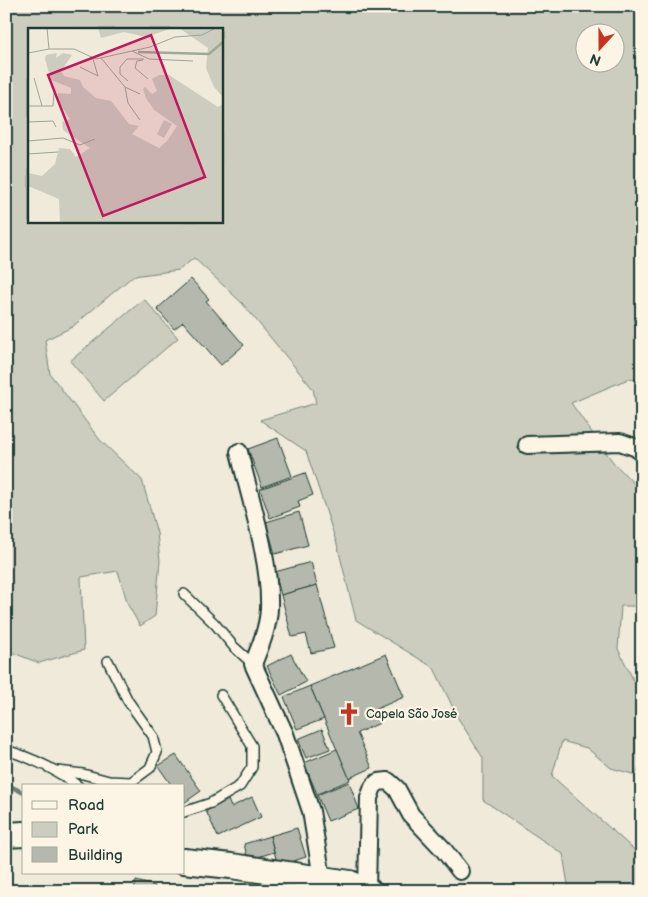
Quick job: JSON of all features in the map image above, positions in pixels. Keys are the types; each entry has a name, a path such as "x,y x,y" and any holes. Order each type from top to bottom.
{"street":[{"path":"527,445 620,442 637,448 642,454"},
{"path":"239,452 267,573 269,610 263,638 253,664 285,734 311,811 322,878"},
{"path":"185,861 322,878 350,883 368,890 369,798 373,787 378,782 388,781 397,789 411,815 443,848 460,871"},
{"path":"6,835 22,834"}],"lane":[{"path":"184,594 215,624 234,647 253,664"},
{"path":"57,771 83,774 109,781 131,782 150,768 157,752 153,736 128,701 108,661"},
{"path":"185,812 212,803 240,786 252,767 252,746 221,695"},
{"path":"6,750 28,757 57,771 75,784"},
{"path":"83,774 96,784"}],"green space":[{"path":"6,6 642,6 642,380 628,379 571,403 613,462 642,492 642,606 621,606 618,649 642,697 642,760 636,775 611,768 587,748 562,741 552,776 642,857 642,891 569,891 563,854 483,800 483,758 458,718 434,668 356,620 337,544 306,451 260,420 316,403 313,389 242,303 194,258 179,270 133,276 72,327 45,340 50,374 100,440 142,480 157,533 160,561 155,616 140,626 128,605 118,571 81,577 84,650 39,663 6,650"},
{"path":"144,299 178,338 104,401 70,361"}],"building":[{"path":"191,279 209,299 206,301 244,345 221,365 183,322 174,329 157,309"},
{"path":"278,438 292,476 262,487 248,449"},
{"path":"305,473 313,495 298,501 300,507 270,518 260,489"},
{"path":"299,512 308,545 275,554 266,522"},
{"path":"311,562 317,585 281,595 275,572"},
{"path":"317,585 334,648 311,653 306,634 292,637 281,595"},
{"path":"291,654 306,682 281,695 267,666"},
{"name":"Capela São José","path":"386,654 404,697 374,710 380,723 357,733 372,768 349,778 310,686"},
{"path":"310,686 324,719 297,729 284,697"},
{"path":"322,729 330,749 306,758 298,739"},
{"path":"337,749 350,780 317,794 304,763"},
{"path":"176,755 201,791 185,802 185,784 171,784 158,766"},
{"path":"349,782 359,809 328,821 317,795"},
{"path":"252,797 261,817 218,837 206,811 228,800 231,807"},
{"path":"297,828 306,857 278,866 270,836"},
{"path":"270,836 274,852 248,860 244,844"},
{"path":"136,881 155,886 154,891 134,891"}],"waterway":[{"path":"6,784 22,792"}],"place":[{"name":"Capela São José","path":"349,714"}]}
